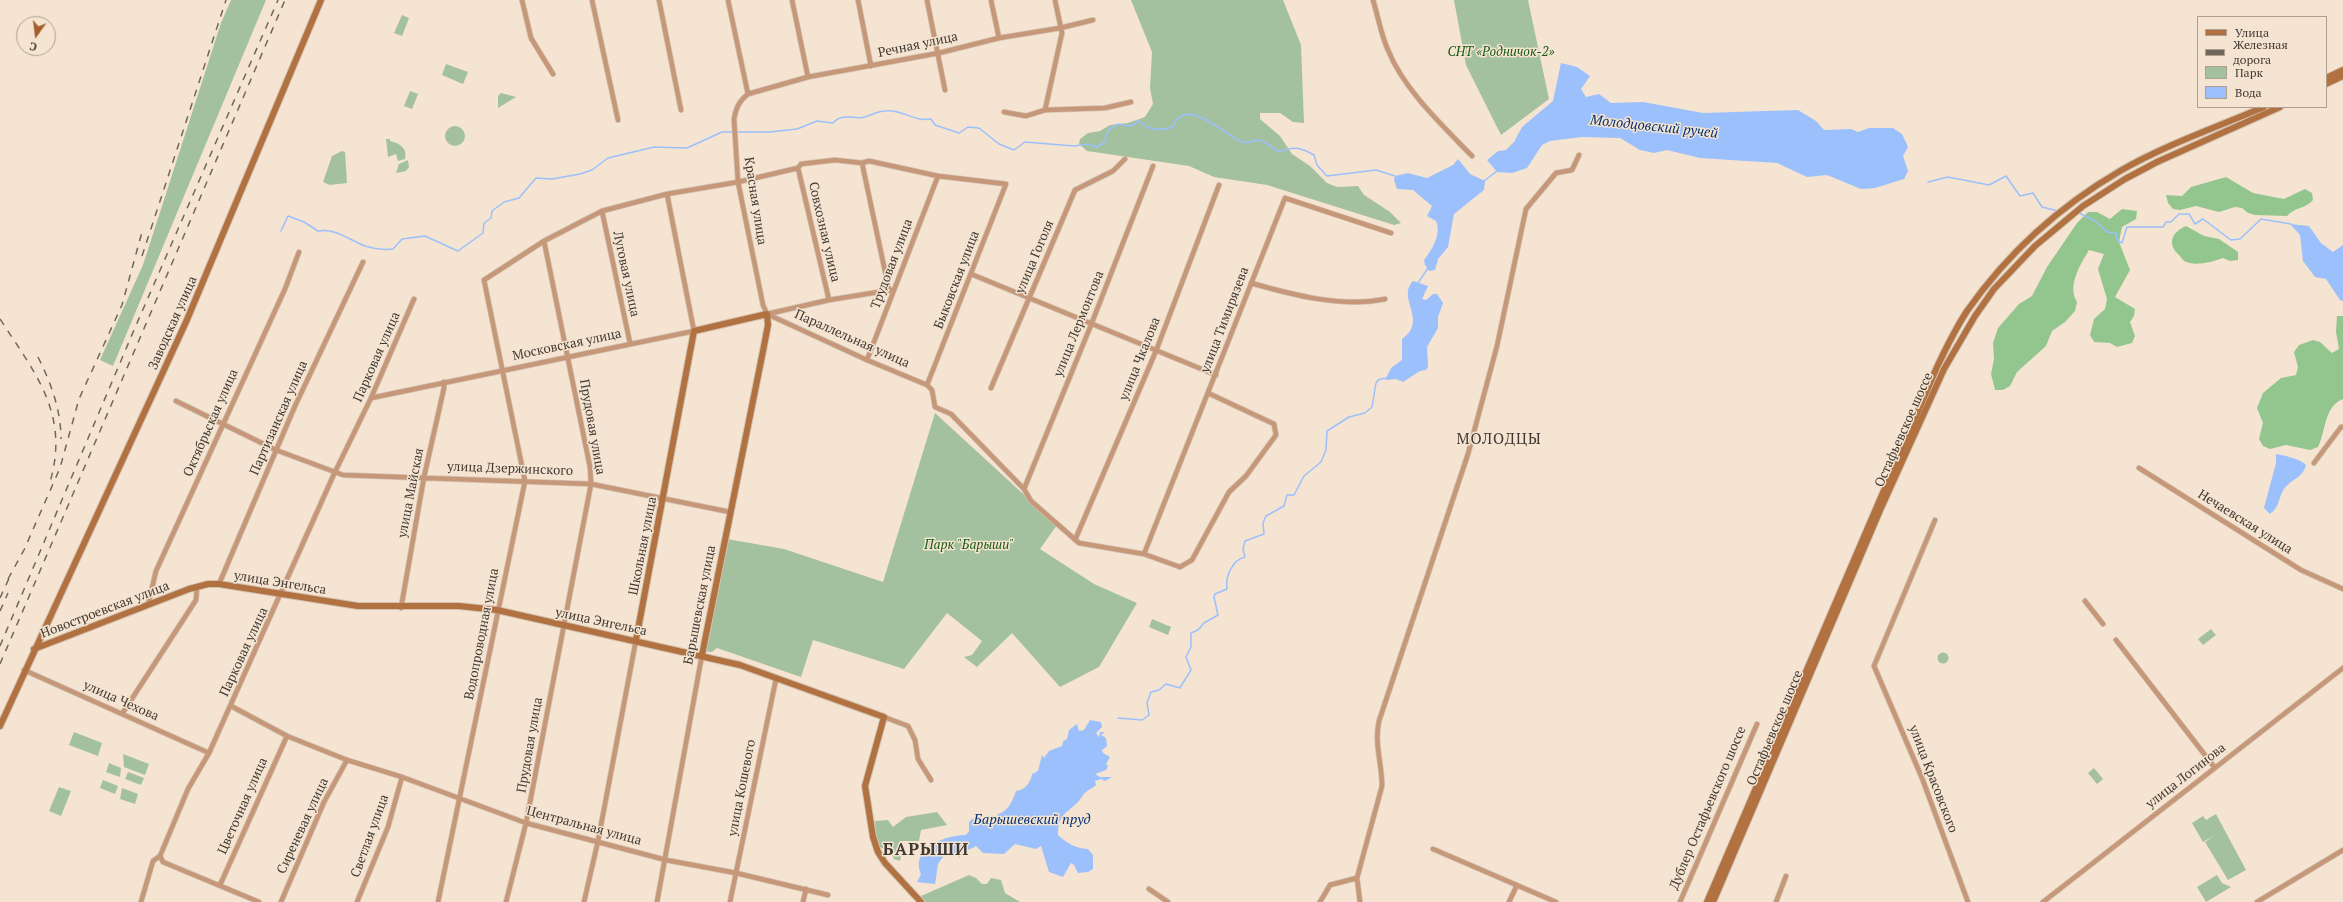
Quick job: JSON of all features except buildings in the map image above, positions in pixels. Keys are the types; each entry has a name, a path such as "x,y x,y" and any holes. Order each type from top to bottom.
{"street":[{"name":"Заводская улица","path":"34,649 183,329 321,0"},
{"path":"522,0 531,38 553,74"},
{"path":"592,0 618,120"},
{"path":"659,0 681,110"},
{"path":"728,0 748,94"},
{"path":"792,0 808,77"},
{"path":"858,0 871,66"},
{"path":"926,0 945,90"},
{"path":"991,0 999,38"},
{"path":"1045,110 1062,33 1055,0"},
{"path":"1373,0 1388,51 1403,78 1435,118 1472,156"},
{"name":"Речная улица","path":"748,94 808,77 938,53 999,38 1060,28 1093,20"},
{"path":"2327,78 2343,70"},
{"path":"2327,84 2343,76"},
{"name":"Красная улица","path":"748,94 738,104 734,125 738,182 762,305 768,314"},
{"path":"1004,112 1026,116 1045,110 1105,108 1130,102"},
{"name":"Остафьевское шоссе","path":"1707,902 1937,367 1967,312 1984,289 2027,240 2064,208 2121,171 2262,108"},
{"name":"Остафьевское шоссе","path":"1713,902 1881,508 1944,368 1975,316 1994,289 2035,246 2083,206 2125,179 2157,162 2278,108"},
{"path":"1360,902 1357,878 1382,786 1382,771 1378,756 1376,736 1379,721 1468,454 1497,346 1526,209 1556,173 1572,170 1579,155"},
{"name":"улица Гоголя","path":"991,388 1075,190 1113,171 1125,159"},
{"path":"544,241 602,211 668,194 738,182 798,168 801,164 835,160 862,163 869,161 938,176"},
{"path":"862,163 888,290"},
{"name":"улица Лермонтова","path":"1024,489 1091,325 1153,166"},
{"name":"Совхозная улица","path":"798,168 829,300"},
{"name":"Быковская улица","path":"927,384 1006,184 938,176"},
{"name":"Трудовая улица","path":"867,360 938,176"},
{"name":"улица Чкалова","path":"1075,540 1156,351 1219,185"},
{"name":"Школьная улица","path":"584,902 598,841 664,498 694,330 668,194"},
{"name":"улица Тимирязева","path":"1144,554 1285,198 1391,233"},
{"name":"Луговая улица","path":"602,211 630,343"},
{"name":"Прудовая улица","path":"506,902 526,824 591,484 590,467 544,241"},
{"name":"Водопроводная улица","path":"438,902 461,798 497,610 525,480 484,280 544,241"},
{"name":"Октябрьская улица","path":"148,605 156,571 285,289 299,252"},
{"name":"Партизанская улица","path":"219,584 276,450 363,262"},
{"path":"971,274 1030,297 1091,325 1216,375"},
{"path":"1251,283 1291,295 1367,303 1385,299"},
{"path":"768,314 829,300 894,290"},
{"name":"Парковая улица","path":"141,902 153,861 160,856 188,789 209,753 231,706 282,595 334,474 371,398 414,299"},
{"name":"Московская улица","path":"371,398 768,314"},
{"name":"Параллельная улица","path":"768,314 867,360 927,384"},
{"name":"Барышевская улица","path":"657,902 666,860 702,656 768,325 768,314"},
{"name":"улица Майская","path":"401,608 424,477 444,388 444,382"},
{"path":"927,384 932,390 935,407 951,414 1024,489 1031,501 1079,543 1144,554 1180,567 1192,560 1229,492 1246,476 1276,435 1274,424 1208,393"},
{"path":"176,401 222,425 276,450 334,474"},
{"path":"2314,463 2340,427 2343,427"},
{"name":"Нечаевская улица","path":"2139,468 2301,570 2343,589"},
{"name":"улица Дзержинского","path":"334,474 525,480 591,484 730,512"},
{"name":"улица Красовского","path":"1935,520 1874,666 1922,778 1968,902"},
{"name":"Новостроевская улица","path":"0,726 34,649 197,587 219,584"},
{"name":"улица Энгельса","path":"219,584 358,606 401,608 459,606 497,610 636,640 740,665 908,726 915,740 918,759 930,780"},
{"path":"122,714 196,600 197,587"},
{"path":"2085,601 2103,624"},
{"path":"2116,640 2214,768"},
{"name":"улица Логинова","path":"2043,902 2343,668"},
{"name":"улица Чехова","path":"24,670 209,753"},
{"name":"улица Кошевого","path":"730,902 776,679"},
{"name":"Центральная улица","path":"231,706 286,736 347,760 402,777 461,798 526,824 598,841 666,860 806,889 828,895"},
{"path":"884,717 865,786 873,837 886,863 921,902"},
{"name":"Дублер Остафьевского шоссе","path":"1680,902 1757,724"},
{"name":"Цветочная улица","path":"220,886 286,736"},
{"name":"Сиреневая улица","path":"281,902 324,802 347,760"},
{"name":"Светлая улица","path":"357,902 388,826 402,777"},
{"path":"1433,849 1556,902"},
{"path":"2257,902 2343,850"},
{"path":"160,856 163,862 259,902"},
{"path":"1776,902 1786,876"},
{"path":"1320,902 1330,885 1357,878"},
{"path":"1509,902 1517,885"},
{"path":"803,902 806,889"},
{"path":"1149,890 1168,902"}],"green space":[{"path":"231,0 266,0 113,366 100,360 143,265 221,23"},
{"path":"1131,0 1283,0 1301,45 1304,123 1293,122 1280,113 1260,113 1260,119 1280,136 1292,154 1310,166 1327,183 1337,187 1358,186 1364,195 1390,212 1401,223 1394,225 1267,185 1214,177 1189,166 1087,151 1079,144 1080,139 1088,133 1100,131 1110,125 1128,123 1145,117 1153,104 1150,88 1152,52"},
{"name":"СНТ «Родничок-2»","path":"1454,0 1528,0 1549,99 1501,135 1466,65"},
{"path":"402,15 409,18 402,36 394,33"},
{"path":"446,64 468,72 463,84 442,75"},
{"path":"410,91 418,94 412,109 404,106"},
{"path":"501,93 516,97 498,108 498,96"},
{"path":"451,126 459,126 465,132 465,140 459,146 451,146 445,140 445,132"},
{"path":"386,139 390,139 390,141 397,143 404,149 406,155 405,159 398,161 396,154 388,157"},
{"path":"342,151 345,152 347,183 330,185 323,182 332,156"},
{"path":"408,160 409,167 406,171 396,173 399,164"},
{"path":"2226,177 2253,193 2284,199 2305,189 2312,193 2313,200 2287,216 2255,215 2248,213 2242,208 2235,207 2219,212 2196,206 2180,210 2173,209 2168,203 2166,195 2182,196 2191,187"},
{"path":"2122,209 2137,211 2136,219 2122,227 2119,242 2130,270 2115,297 2135,309 2134,316 2130,322 2135,336 2132,343 2117,347 2110,343 2094,342 2090,335 2094,319 2105,309 2107,299 2098,269 2104,254 2089,250 2082,262 2074,282 2074,296 2077,302 2075,311 2065,322 2052,331 2046,346 2017,372 2010,386 2003,390 1995,390 1991,374 1994,359 1993,343 1998,328 2019,304 2032,296 2047,267 2077,223 2088,212 2097,212 2110,219"},
{"path":"2186,226 2204,236 2219,239 2238,252 2238,260 2230,261 2223,258 2200,264 2190,263 2183,260 2175,251 2172,239 2177,232"},
{"path":"2337,316 2343,316 2343,399 2332,407 2326,420 2318,447 2310,450 2286,445 2270,449 2263,446 2259,439 2263,423 2257,408 2263,393 2281,378 2296,375 2298,367 2294,352 2299,345 2313,340 2320,342 2332,353 2339,349 2336,332"},
{"name":"Парк \"Барыши\"","path":"935,413 1057,525 1040,549 1094,584 1137,603 1099,667 1060,687 1012,633 977,667 964,657 972,655 982,641 947,613 904,669 813,640 801,677 717,648 712,652 704,651 727,539 784,549 883,582"},
{"path":"1152,619 1171,627 1168,635 1149,627"},
{"path":"2211,629 2216,635 2203,645 2198,639"},
{"path":"1943,652 1947,654 1949,658 1947,662 1943,664 1939,662 1937,658 1939,654"},
{"path":"74,732 102,743 98,756 69,745"},
{"path":"123,754 149,764 145,775 124,767"},
{"path":"109,763 121,768 120,777 106,772"},
{"path":"2094,768 2103,779 2097,784 2088,773"},
{"path":"128,772 144,778 141,785 125,779"},
{"path":"103,780 118,786 115,794 100,788"},
{"path":"59,787 71,791 61,816 49,811"},
{"path":"122,788 138,794 135,804 120,799"},
{"path":"937,812 947,825 921,830 919,841 900,841 898,852 901,856 900,861 894,859 891,852 880,847 876,835 875,821 888,820 893,827 906,817"},
{"path":"2216,814 2246,870 2228,880 2205,842 2215,835 2203,842 2192,823 2203,816 2206,820"},
{"path":"969,875 976,878 982,884 987,884 991,878 1001,880 1005,893 1020,902 926,902 921,896"},
{"path":"2217,875 2222,883 2231,887 2206,902 2197,887"}],"water":[{"path":"1561,63 1577,67 1590,76 1581,89 1586,97 1599,94 1611,103 1643,102 1703,113 1798,110 1816,121 1824,130 1851,129 1858,132 1869,128 1893,128 1902,134 1908,147 1903,156 1908,171 1904,179 1875,188 1861,189 1827,175 1807,177 1777,163 1700,158 1667,150 1654,153 1640,150 1620,138 1582,137 1550,141 1542,145 1527,168 1512,173 1497,172 1487,160 1498,151 1506,150 1514,142 1522,127 1553,101"},
{"path":"1458,159 1470,174 1485,181 1484,190 1454,214 1448,247 1438,259 1435,270 1429,271 1424,260 1433,246 1438,231 1436,221 1427,216 1432,206 1413,190 1397,189 1394,180 1395,176 1408,173 1427,178 1453,165"},
{"path":"2290,224 2309,226 2321,243 2333,252 2343,245 2343,301 2340,300 2326,279 2315,277 2303,261 2300,235"},
{"path":"1413,281 1428,286 1422,299 1426,300 1433,294 1437,294 1443,303 1438,317 1438,328 1427,347 1428,367 1426,370 1420,371 1403,382 1396,379 1385,380 1391,368 1402,360 1402,339 1410,332 1413,325 1413,317 1408,295 1409,288"},
{"path":"2276,454 2296,459 2306,465 2300,476 2284,489 2276,508 2270,514 2264,508 2276,463"},
{"name":"Барышевский пруд","path":"1090,720 1101,722 1102,727 1096,733 1099,737 1100,732 1105,732 1101,735 1106,738 1107,746 1102,750 1103,753 1110,757 1106,764 1108,766 1106,770 1095,774 1100,777 1112,777 1105,781 1101,779 1095,781 1096,785 1085,793 1063,816 1059,823 1058,835 1072,845 1079,848 1088,849 1093,855 1093,869 1088,872 1078,873 1074,865 1071,863 1063,877 1049,872 1041,846 1036,849 1015,844 1004,854 983,853 976,846 962,853 960,858 955,853 953,856 946,852 938,864 935,884 917,882 921,874 919,865 921,857 925,850 932,844 949,837 966,835 969,831 969,822 972,819 995,819 998,814 1005,811 1010,805 1016,791 1024,788 1029,783 1032,774 1038,771 1042,755 1044,758 1049,751 1062,746 1063,741 1067,739 1069,730 1077,724 1079,731 1084,730"}],"waterway":[{"path":"281,231 288,216 304,222 318,231 331,231 359,244 372,248 393,249 402,239 425,236 458,251 483,233 484,223 491,218 492,211 504,202 519,198 536,178 552,179 580,174 592,170 608,158 654,147 687,148 722,132 770,132 797,129 817,121 833,123 845,117 861,118 877,112 885,111 897,112 919,119 931,119 935,125 959,133 968,127 979,128 999,144 1014,150 1025,142 1074,146 1088,144 1097,147 1105,142 1108,130 1118,124 1131,126 1139,121 1147,127 1163,129 1173,127 1179,118 1186,114 1195,115 1215,125 1244,143 1260,140 1278,152 1293,148 1305,150 1314,155 1317,165 1327,176 1376,170 1395,176"},
{"name":"Молодцовский ручей","path":"1484,181 1497,171"},
{"name":"Молодцовский ручей","path":"1928,182 1948,177 1989,185 2006,176 2020,196 2033,193 2042,207 2058,211"},
{"name":"Молодцовский ручей","path":"2077,212 2095,221 2107,232 2116,233 2117,240 2122,243 2127,227 2163,227 2166,222 2171,222 2179,214 2189,214 2195,224 2203,219 2231,240 2240,239 2261,219 2291,224"},
{"name":"Молодцовский ручей","path":"1418,283 1428,268"},
{"name":"Молодцовский ручей","path":"1118,718 1142,720 1149,715 1147,703 1151,692 1159,690 1166,684 1180,688 1191,670 1186,657 1191,647 1191,633 1198,630 1204,623 1218,615 1214,597 1215,594 1227,589 1227,579 1230,570 1236,562 1245,557 1243,549 1245,541 1264,534 1263,523 1266,516 1284,506 1287,495 1294,495 1304,476 1321,462 1326,450 1327,431 1349,417 1365,413 1372,407 1376,383 1378,380 1385,378"}],"railway":[{"path":"142,256 226,0"},
{"path":"0,646 134,330 278,0"},
{"path":"0,664 285,0"},
{"path":"8,579 24,550 60,468 79,399 122,305 142,232"},
{"path":"0,319 36,376 46,395 56,435 55,458 50,482"},
{"path":"38,357 47,377 57,407 61,428 61,439"},
{"path":"0,598 11,574"},
{"path":"0,611 8,593"}],"district":[{"name":"МОЛОДЦЫ","path":"1499,440"},
{"name":"БАРЫШИ","path":"926,850"}]}
